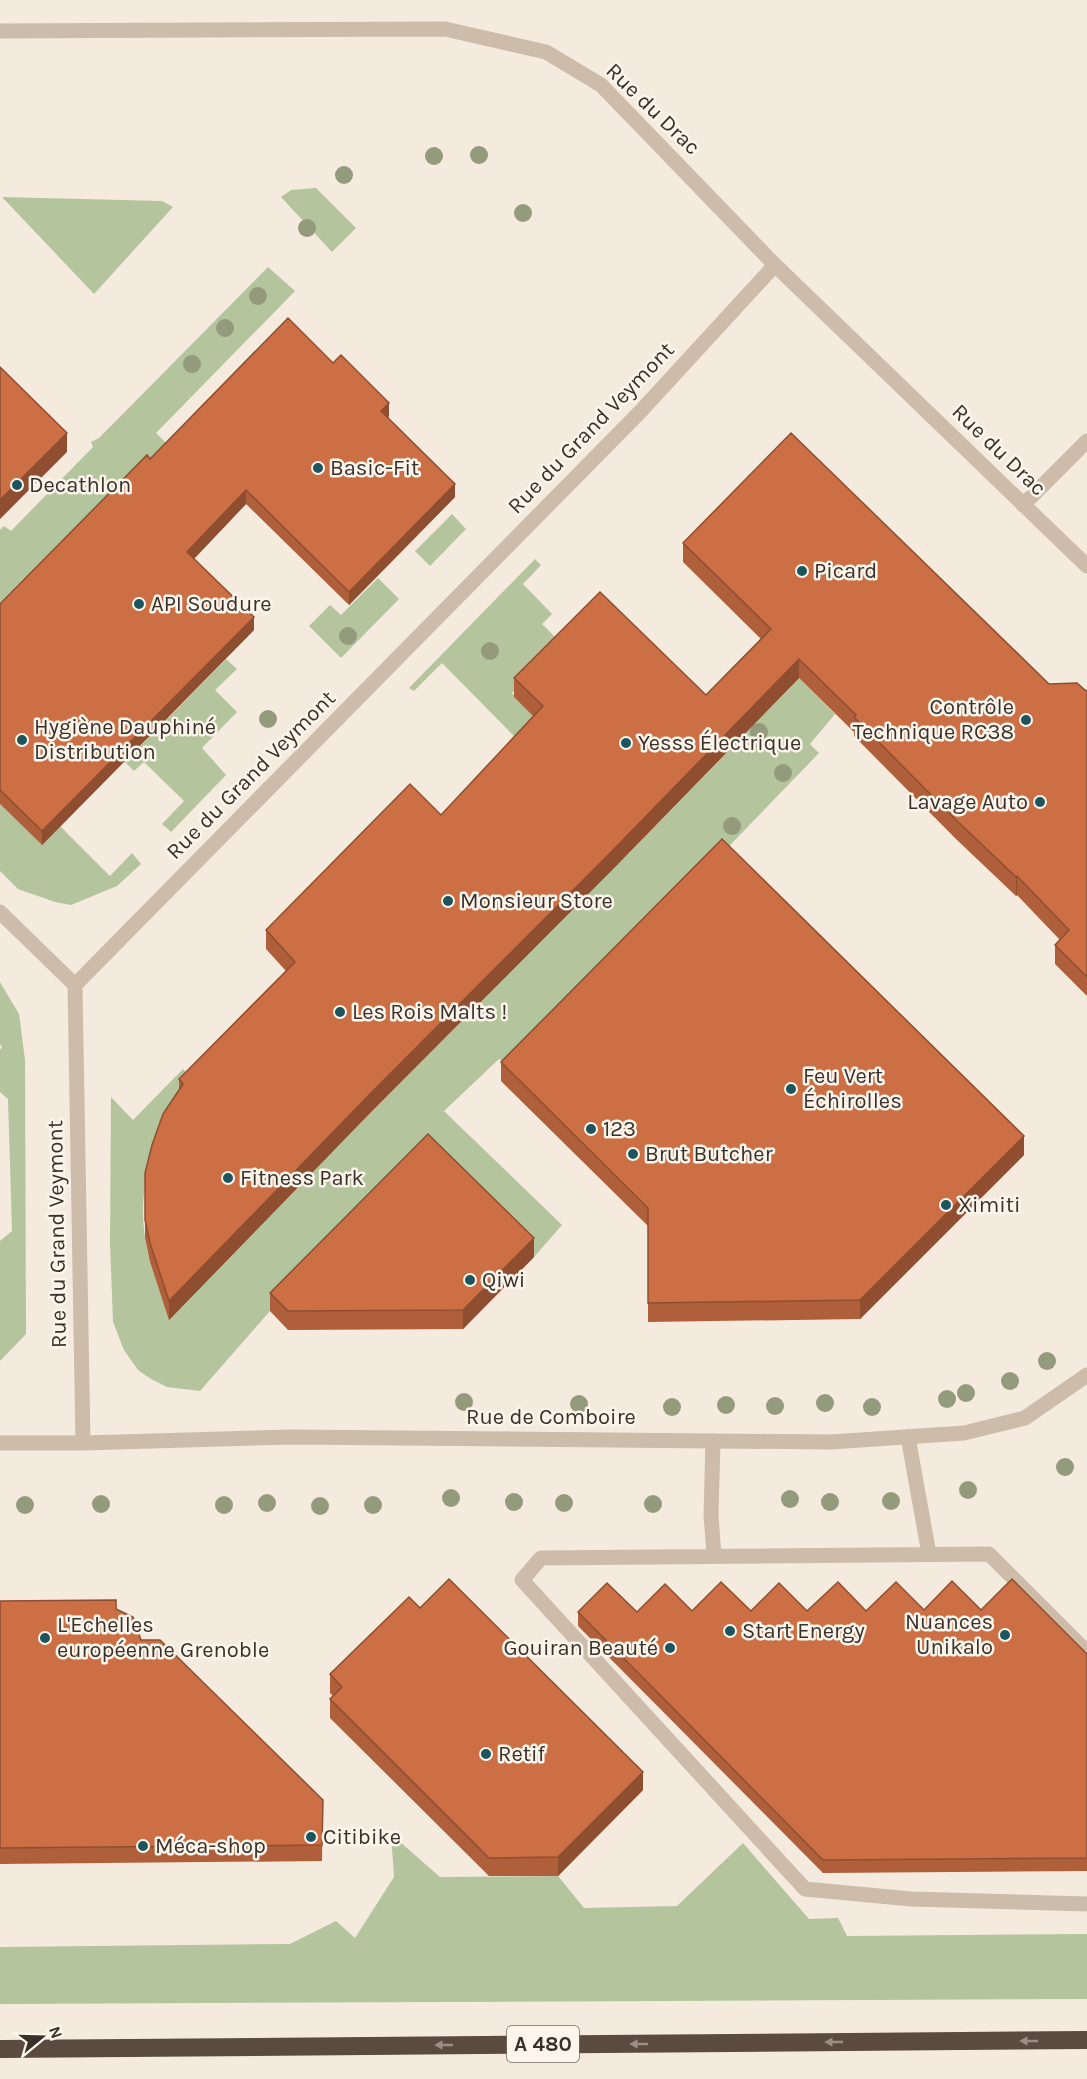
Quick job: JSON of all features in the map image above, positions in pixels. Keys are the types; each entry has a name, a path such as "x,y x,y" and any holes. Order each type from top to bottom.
{"highway":[{"name":"A 480","path":"0,2049 1087,2040"}],"street":[{"name":"Rue du Drac","path":"0,31 445,29 546,52 601,85 775,265 1087,566"},
{"name":"Rue du Grand Veymont","path":"83,1443 75,985 640,412 775,265"},
{"path":"1023,505 1087,441"},
{"path":"0,912 75,985"},
{"name":"Rue de Comboire","path":"0,1443 290,1437 831,1442 964,1433 1025,1418 1087,1375"},
{"path":"908,1437 930,1554"},
{"path":"713,1441 711,1515 714,1556"},
{"path":"1087,1652 989,1554 541,1558 522,1580 805,1889 911,1899 1087,1904"}],"green space":[{"path":"316,188 356,228 332,252 281,197 291,190"},
{"path":"2,197 162,201 173,207 94,294"},
{"path":"268,267 295,291 156,433 197,474 32,585 168,718 226,659 237,669 215,690 237,712 202,748 226,775 171,832 162,824 184,801 144,762 134,771 125,762 148,738 13,606 0,618 0,530 4,526 11,531 93,447 91,442 99,438"},
{"path":"452,514 466,529 430,566 415,551"},
{"path":"535,559 541,565 523,584 552,614 542,624 561,643 512,693 535,718 515,737 442,663 414,691 409,688"},
{"path":"378,578 399,599 341,658 309,626 330,605 341,615"},
{"path":"799,678 835,714 810,744 819,753 721,857 514,1067 499,1059 444,1111 562,1225 534,1257 270,1311 200,1391 167,1387 138,1370 124,1350 113,1322 110,1243 111,1097 133,1120 183,1069 194,1081 151,1164 143,1202 143,1222 150,1261 163,1299 172,1316"},
{"path":"0,804 41,844 60,826 110,876 132,853 141,864 117,886 71,905 18,889 0,871"},
{"path":"0,982 19,1014 25,1060 26,1334 0,1361 0,1241 12,1231 8,1099 0,1092 0,1050 2,1047 0,1044"},
{"path":"391,1834 440,1877 558,1876 584,1908 677,1906 743,1843 809,1919 838,1918 847,1936 1087,1934 1087,1999 0,2004 0,1947 290,1944 336,1921 355,1938 394,1877"}],"building":[{"path":"288,318 333,363 341,355 389,403 381,411 455,484 349,592 246,490 187,552 254,617 42,831 0,790 0,604 147,455 150,459"},
{"name":"Decathlon","path":"0,367 67,433 0,500"},
{"path":"791,433 1049,684 1077,683 1087,691 1087,977 1055,945 1069,930 1017,876 956,820 799,659 169,1301 145,1220 145,1173 152,1145 163,1114 183,1084 179,1079 295,962 266,930 410,784 441,815 543,706 514,678 600,592 706,695 771,629 683,543"},
{"name":"Feu Vert Échirolles","path":"722,839 1024,1136 860,1300 648,1303 648,1208 501,1062"},
{"path":"428,1134 534,1238 463,1310 288,1311 270,1293"},
{"name":"Retif","path":"449,1579 643,1772 558,1857 489,1858 330,1699 342,1687 330,1674 409,1597 420,1608"},
{"path":"1012,1579 1087,1654 1087,1858 823,1860 578,1612 607,1583 637,1612 665,1584 692,1611 721,1582 751,1611 779,1583 807,1611 838,1582 866,1611 896,1582 924,1610 952,1581 981,1610"},
{"path":"116,1600 116,1609 133,1617 141,1640 160,1640 323,1800 322,1845 0,1848 0,1601"}],"place":[{"name":"Basic-Fit","path":"318,468"},
{"name":"Decathlon","path":"17,485"},
{"name":"Picard","path":"802,571"},
{"name":"API Soudure","path":"139,604"},
{"name":"Contrôle Technique RC38","path":"1026,720"},
{"name":"Hygiène Dauphiné Distribution","path":"22,740"},
{"name":"Yesss Électrique","path":"626,743"},
{"name":"Lavage Auto","path":"1040,802"},
{"name":"Monsieur Store","path":"448,901"},
{"name":"Les Rois Malts !","path":"340,1012"},
{"name":"Feu Vert Échirolles","path":"791,1089"},
{"name":"123","path":"591,1129"},
{"name":"Brut Butcher","path":"633,1154"},
{"name":"Fitness Park","path":"228,1178"},
{"name":"Ximiti","path":"946,1205"},
{"name":"Qiwi","path":"470,1280"},
{"name":"Start Energy","path":"730,1631"},
{"name":"Nuances Unikalo","path":"1005,1635"},
{"name":"L'Echelles européenne Grenoble","path":"45,1638"},
{"name":"Gouiran Beauté","path":"670,1648"},
{"name":"Retif","path":"486,1754"},
{"name":"Citibike","path":"311,1837"},
{"name":"Méca-shop","path":"143,1846"}]}
